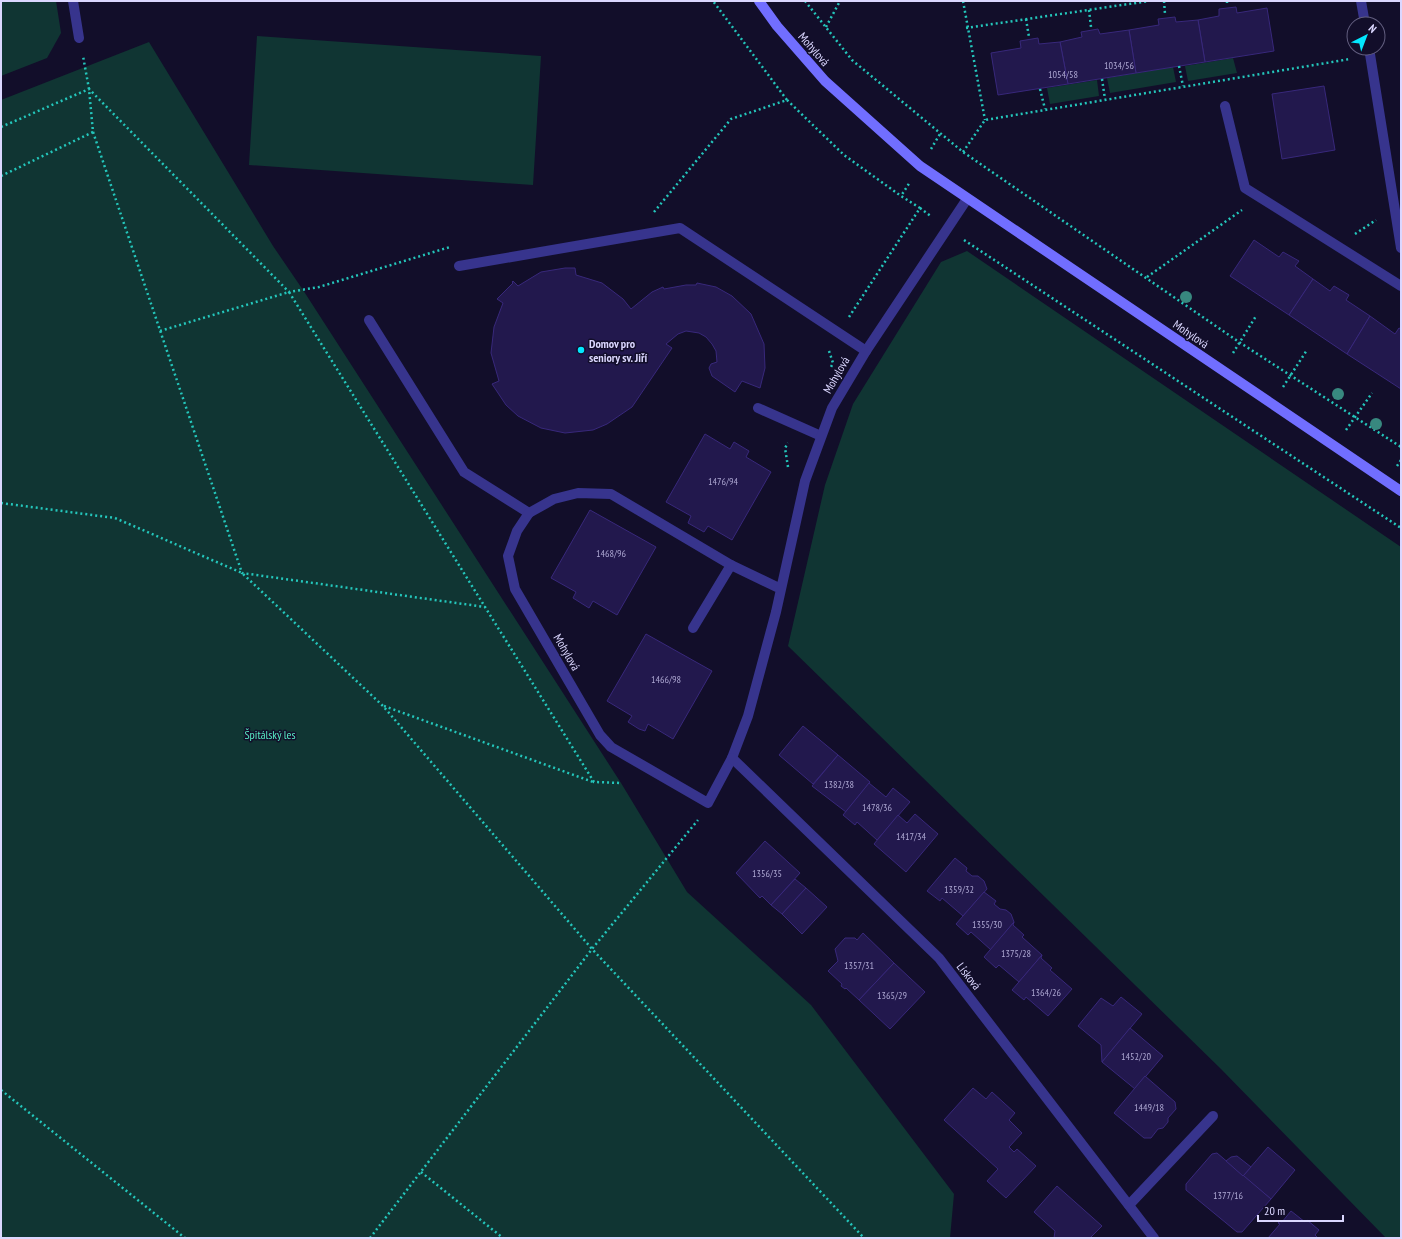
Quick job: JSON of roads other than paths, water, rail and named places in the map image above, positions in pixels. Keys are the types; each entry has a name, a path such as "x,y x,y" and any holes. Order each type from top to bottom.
{"street":[{"path":"73,1 79,38"},
{"name":"Mohylová","path":"759,1 777,26 825,81 920,166 1401,491"},
{"path":"1361,1 1364,16"},
{"path":"1370,56 1401,248"},
{"path":"1225,106 1245,188 1401,286"},
{"name":"Mohylová","path":"781,589 731,565 611,494 578,493 560,497 529,513 517,531 508,556 515,589 600,735 611,747 708,803 732,758 748,716 781,589 805,481 832,408 866,351 967,198"},
{"path":"459,266 680,228 866,351"},
{"path":"369,320 464,472 529,513"},
{"path":"758,408 821,436"},
{"path":"693,628 731,565"},
{"name":"Lísková","path":"732,758 939,958 1154,1238"},
{"path":"1129,1205 1213,1116"}],"place":[{"name":"Domov pro seniory sv. Jiří","path":"581,350"}],"park label":[{"name":"Špitálský les","path":"270,734"}]}
